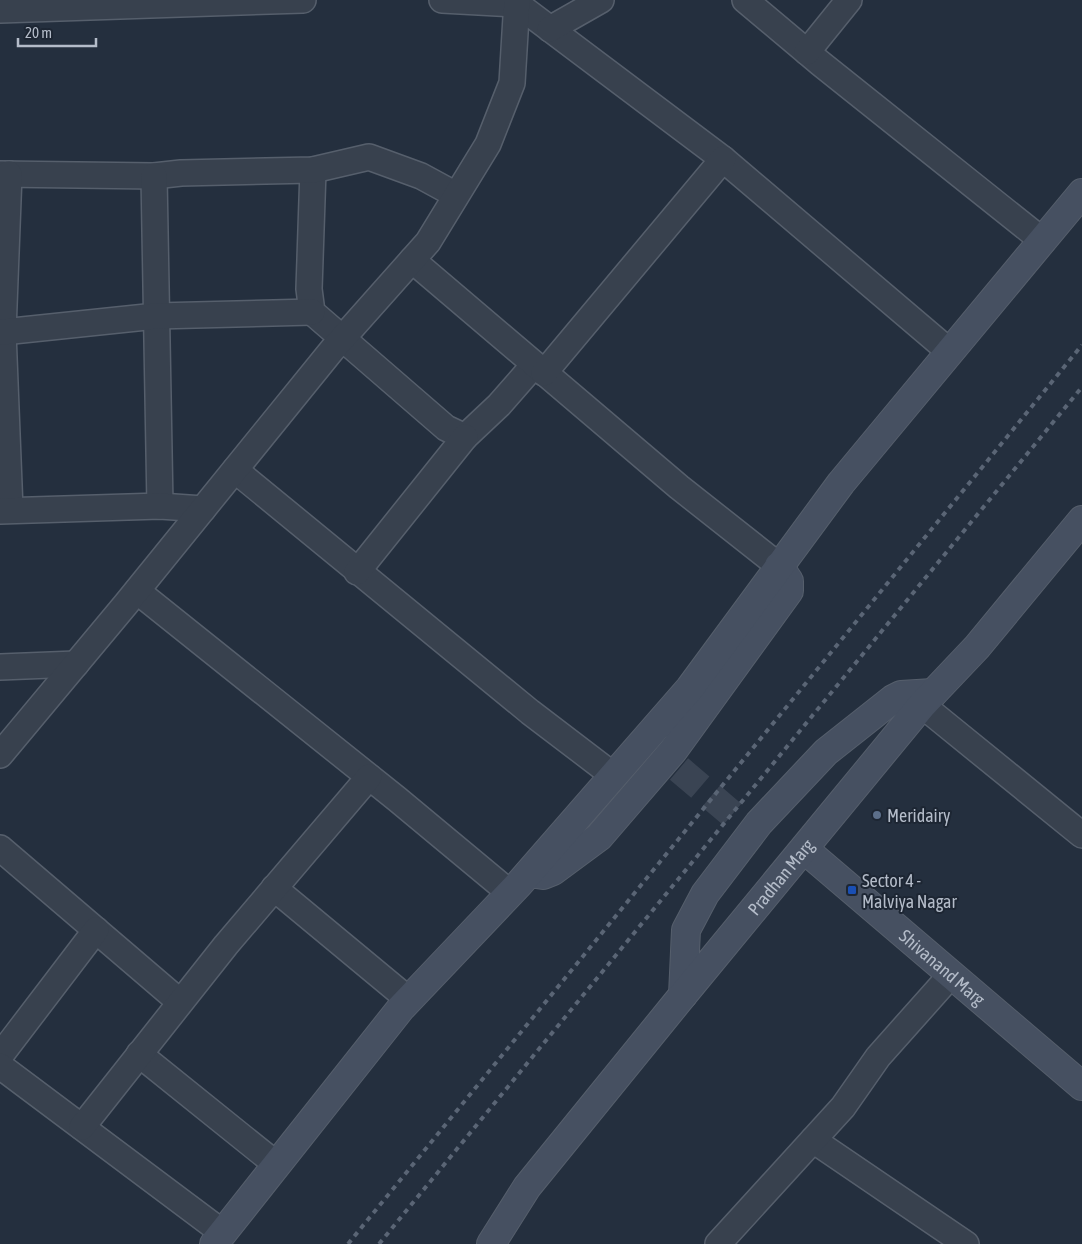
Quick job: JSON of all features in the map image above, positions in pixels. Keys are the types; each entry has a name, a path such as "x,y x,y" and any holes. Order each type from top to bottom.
{"street":[{"path":"0,10 60,4 303,0"},
{"path":"442,0 517,2 723,159 950,352"},
{"path":"550,29 601,0"},
{"path":"745,0 1043,241"},
{"path":"807,52 849,0"},
{"path":"0,755 137,591 343,337 428,242 488,144 512,83 517,2"},
{"path":"203,509 160,506 5,510 3,332 5,174 154,176 181,173 312,170 369,157 421,176 456,195"},
{"path":"357,572 464,437 539,369 723,159"},
{"path":"312,170 309,289 312,312"},
{"path":"154,176 160,506"},
{"path":"0,1066 82,1127 219,1239 409,1000 529,873 690,688 841,483 1082,192"},
{"path":"412,260 679,487 779,566 789,581 789,591 673,764 593,842 553,871 543,875 529,873"},
{"path":"3,332 156,316 312,312 446,428 464,437"},
{"path":"235,470 530,712 614,776"},
{"name":"Pradhan Marg","path":"491,1244 527,1187 683,995 927,699 977,647 1082,520"},
{"path":"137,591 510,893"},
{"path":"0,667 76,664"},
{"path":"683,995 686,930 705,894 746,826 826,752 893,699 901,695 927,699 996,768 1079,826"},
{"path":"82,1127 180,1002 369,777"},
{"path":"0,848 180,1002"},
{"name":"Shivanand Marg","path":"804,849 1082,1086"},
{"path":"274,888 409,1000"},
{"path":"0,1056 96,930"},
{"path":"719,1244 843,1107 878,1057 951,975"},
{"path":"139,1054 277,1165"},
{"path":"813,1140 966,1244"}],"tunnel":[{"path":"679,769 740,821"}],"railway":[{"path":"348,1244 1082,345"},
{"path":"379,1244 1082,387"}],"place":[{"name":"Meridairy","path":"877,815"},
{"name":"Sector 4 - Malviya Nagar","path":"852,890"}]}
